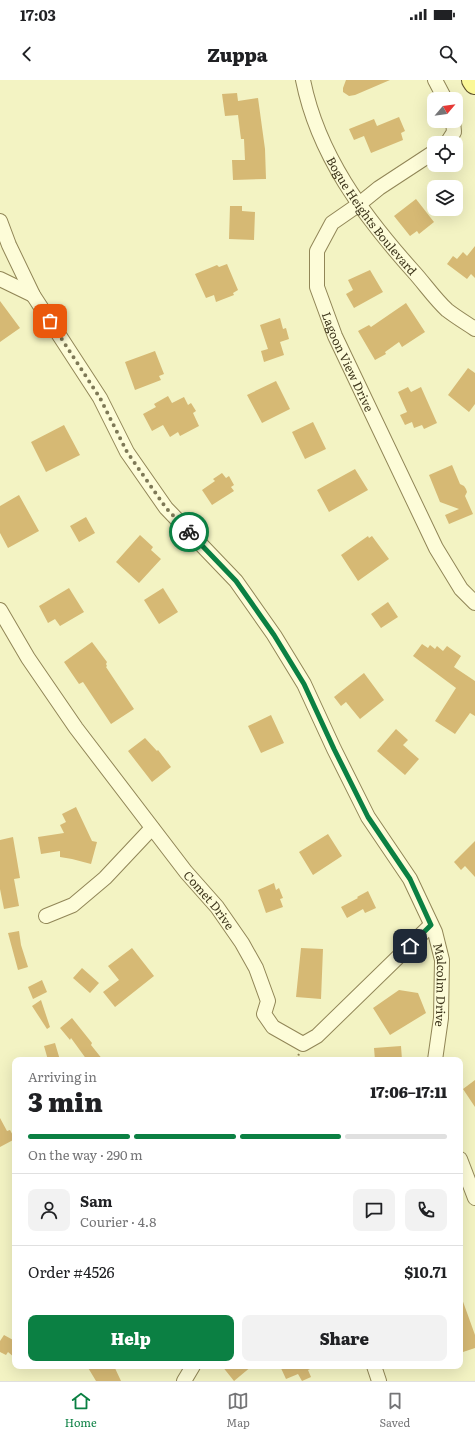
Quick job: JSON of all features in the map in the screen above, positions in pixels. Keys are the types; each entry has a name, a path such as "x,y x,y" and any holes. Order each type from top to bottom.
{"street":[{"name":"Bogue Heights Boulevard","path":"303,80 306,96 321,137 343,181 358,205 386,241 447,309 475,329"},
{"path":"434,80 441,92"},
{"name":"Lagoon View Drive","path":"427,157 379,188 332,223 317,251 317,287 335,336 436,548 461,589 475,603"},
{"name":"Malcolm Drive","path":"0,221 9,245 33,295 100,398 127,452 166,508 236,581 274,635 304,684 368,817 410,879 435,932 442,960 441,1018 435,1057"},
{"path":"0,279 33,295"},
{"name":"Comet Drive","path":"0,610 28,658 76,728 186,872 217,907 242,943 256,968 268,1001 264,1014 273,1027 303,1044 317,1036 431,925"},
{"path":"46,916 73,905 105,878 152,828"},
{"path":"463,1166 475,1198"},
{"path":"184,1381 192,1369"},
{"path":"375,1369 379,1381"}],"building":[{"path":"346,80 390,80 355,95 349,96 343,92"},
{"path":"237,93 238,101 258,98 265,149 266,179 233,180 232,160 245,160 244,139 241,139 238,115 225,116 222,94"},
{"path":"399,117 405,131 401,133 403,140 371,153 364,136 354,140 349,129 374,119 377,126"},
{"path":"416,199 427,213 427,216 429,216 434,222 419,234 417,231 410,236 394,216"},
{"path":"230,206 242,206 242,211 255,212 254,240 229,239"},
{"path":"475,246 475,278 471,274 467,279 447,264 453,256 457,259 463,252 467,256"},
{"path":"227,264 238,290 233,293 234,295 216,302 214,295 206,298 195,274 217,265 219,267"},
{"path":"370,270 383,292 354,308 346,294 353,290 348,280"},
{"path":"0,301 20,328 0,342"},
{"path":"406,303 425,332 402,347 399,342 385,352 386,354 375,360 358,331 369,325 371,327"},
{"path":"280,318 283,329 286,328 289,339 280,342 284,355 264,362 261,351 268,349 260,325"},
{"path":"155,351 164,374 159,376 161,380 135,390 125,362"},
{"path":"468,368 475,373 475,404 469,412 448,395"},
{"path":"276,381 290,409 262,423 247,395"},
{"path":"408,387 411,392 421,387 437,423 424,429 422,425 414,428 412,422 405,425 400,415 407,412 398,392"},
{"path":"168,396 172,403 184,397 188,405 191,403 196,411 193,413 199,426 180,436 178,432 170,437 163,425 152,431 143,414 156,407 154,404"},
{"path":"313,422 326,449 305,459 292,432"},
{"path":"64,425 80,455 46,472 31,442"},
{"path":"452,465 460,484 466,489 467,492 465,496 473,514 449,524 445,515 459,509 440,502 429,475"},
{"path":"355,469 368,490 329,512 317,490"},
{"path":"222,473 226,478 229,476 234,485 231,487 234,491 212,505 202,490 215,481 213,479"},
{"path":"19,495 39,531 8,548 0,533 0,506"},
{"path":"86,517 95,533 79,542 70,526"},
{"path":"140,535 153,547 151,550 161,559 139,583 116,562"},
{"path":"368,536 369,538 372,536 389,559 358,581 341,555"},
{"path":"69,588 84,612 60,626 55,619 48,623 39,606"},
{"path":"163,588 178,612 159,624 144,600"},
{"path":"388,602 398,617 381,628 371,614"},
{"path":"92,642 107,662 106,667 134,709 111,724 83,682 79,684 64,662"},
{"path":"422,644 428,648 430,645 435,649 437,646 443,651 447,646 461,656 454,667 475,681 475,716 470,713 455,734 435,721 456,688 413,656"},
{"path":"364,673 384,700 360,719 346,702 341,706 334,697"},
{"path":"271,715 284,743 261,753 248,726"},
{"path":"396,729 408,740 403,745 419,759 405,775 377,751"},
{"path":"145,738 157,751 158,750 171,767 152,782 128,751"},
{"path":"76,807 92,841 97,842 91,864 60,857 60,851 41,854 38,837 64,833 60,825 66,822 62,814"},
{"path":"328,834 342,856 313,875 299,852"},
{"path":"13,837 20,878 14,879 19,906 4,909 0,889 0,840"},
{"path":"475,841 475,877 465,866 461,870 454,862"},
{"path":"274,883 276,890 279,888 283,898 280,899 283,907 266,913 258,890"},
{"path":"368,891 376,908 365,913 363,909 347,918 341,907"},
{"path":"19,931 21,945 28,967 18,970 8,933"},
{"path":"132,948 154,976 115,1007 103,992 119,980 108,966"},
{"path":"301,948 323,949 321,999 296,997"},
{"path":"82,968 99,983 90,993 73,978"},
{"path":"42,980 47,992 33,999 28,987"},
{"path":"399,990 418,993 426,1013 390,1035 373,1008"},
{"path":"41,1000 50,1027 47,1029 32,1006"},
{"path":"72,1018 92,1043 91,1045 101,1057 85,1057 71,1038 70,1040 60,1028"},
{"path":"55,1043 59,1057 47,1057 44,1046"},
{"path":"401,1046 402,1057 375,1057 374,1048"},
{"path":"475,1080 475,1107 463,1089"},
{"path":"0,1118 7,1131 10,1130 12,1134 12,1141 0,1147"},
{"path":"463,1302 475,1335 475,1348 463,1352"},
{"path":"4,1335 12,1339 12,1355 8,1352 6,1355 0,1352 0,1341"},
{"path":"89,1369 115,1369 121,1381 96,1381"},
{"path":"224,1369 248,1369 234,1381"},
{"path":"281,1369 310,1369 308,1370 311,1377 302,1381 298,1374 286,1379"}],"way so far":[{"path":"50,321 100,398 127,452 166,508 189,532"}],"route":[{"path":"189,532 236,581 274,635 304,684 368,817 410,879 431,925 410,946"}]}
